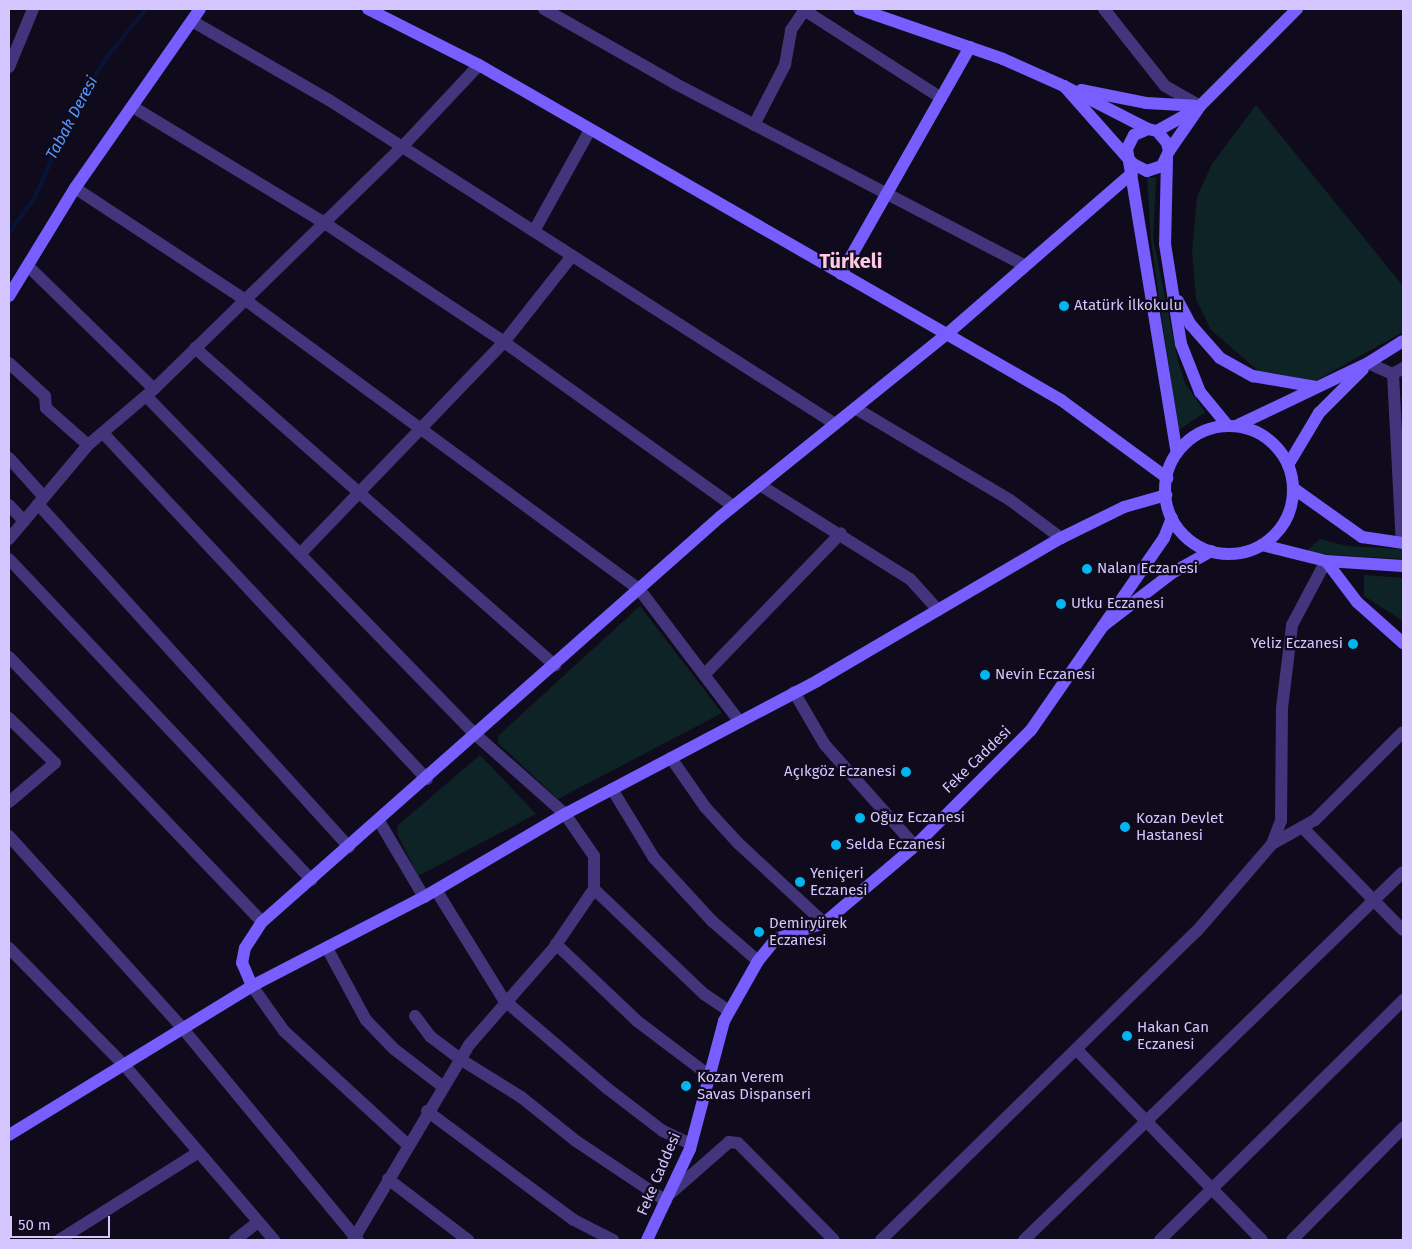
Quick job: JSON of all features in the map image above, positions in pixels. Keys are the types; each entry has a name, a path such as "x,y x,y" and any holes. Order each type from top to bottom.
{"street":[{"path":"10,59 33,9"},
{"path":"9,296 75,188 200,9"},
{"path":"368,9 479,65 1061,400 1167,478"},
{"path":"544,9 754,125 1024,265"},
{"path":"859,9 970,47 1064,86 1153,130 1167,143 1165,244 1172,291 1189,370 1200,392 1232,426 1267,439 1288,465 1293,488 1285,521 1262,545"},
{"path":"1064,86 1132,164 1147,171 1162,166 1200,106 1297,9"},
{"path":"754,125 784,65 791,30 805,10 941,98"},
{"path":"1111,11 1165,86 1200,106"},
{"path":"192,21 402,147 835,424"},
{"path":"841,274 970,47"},
{"path":"9,539 88,445 150,393 323,222 402,147 479,65"},
{"path":"1064,86 1146,103 1200,106"},
{"path":"1177,453 1128,158 1129,141 1134,135 1153,130 1200,106"},
{"path":"133,107 323,222 504,342 733,506"},
{"path":"534,232 590,130"},
{"path":"408,1145 284,1031 252,986 242,963 245,948 262,922 427,779 733,506 947,334 1024,265 1132,173"},
{"path":"75,188 244,300 639,589 740,722"},
{"path":"301,553 418,428 504,342 572,256"},
{"path":"9,836 184,1030 355,1239 442,1086 504,1000 556,944 594,888 594,856 565,814 476,735 28,266"},
{"path":"1172,291 1191,326 1220,358 1253,376 1316,387"},
{"path":"1403,341 1368,363 1232,426 1200,433 1177,453 1167,478 1166,495 1172,518 1189,538 1211,551 1228,554 1262,545 1326,561 1403,566"},
{"path":"195,348 555,664"},
{"path":"9,362 45,396 46,408 88,445"},
{"path":"1293,488 1362,537 1403,543 1398,371 1368,363"},
{"path":"1288,465 1319,413 1368,363"},
{"path":"856,408 1010,500 1061,538"},
{"path":"103,433 427,779"},
{"path":"9,458 41,501 349,847"},
{"path":"760,485 841,533 910,579 938,610"},
{"path":"10,1133 125,1066 252,986 436,890 565,814 740,722 1061,538 1124,507 1166,495"},
{"path":"9,505 24,520"},
{"name":"Feke Caddesi","path":"647,1240 691,1144 707,1074 728,1010 758,961 776,939 824,924 915,846 1030,730 1164,538 1172,518"},
{"path":"704,675 841,533"},
{"path":"1103,626 1172,573 1211,551"},
{"path":"9,559 311,880"},
{"path":"1326,561 1357,602 1403,643"},
{"path":"882,1240 1197,931 1272,844 1281,821 1282,708 1292,626 1326,561"},
{"path":"9,657 262,922"},
{"path":"794,692 825,745 915,846"},
{"path":"9,718 55,763 9,802"},
{"path":"1272,844 1315,820 1403,732"},
{"path":"671,758 705,807 738,843 824,924"},
{"path":"612,789 654,858 712,921 758,961"},
{"path":"379,821 424,896"},
{"path":"1302,827 1403,930"},
{"path":"1024,1240 1148,1123 1403,872"},
{"path":"594,888 691,982 728,1010"},
{"path":"436,890 504,1000 616,1095 663,1131 691,1144"},
{"path":"556,944 637,1021 707,1074"},
{"path":"9,948 125,1066 274,1240"},
{"path":"327,948 366,1020 394,1049 442,1086"},
{"path":"1160,1240 1403,1000"},
{"path":"415,1016 431,1037 460,1060 521,1097 576,1141 668,1197 729,1142 738,1143 834,1240"},
{"path":"1077,1050 1262,1240"},
{"path":"427,1111 574,1220 613,1240"},
{"path":"1292,1240 1403,1128"},
{"path":"63,1239 199,1152"},
{"path":"388,1179 468,1240"},
{"path":"235,1240 258,1222"}],"green space":[{"path":"1256,105 1403,286 1403,332 1315,381 1262,374 1211,330 1196,299 1192,251 1197,197 1212,164"},
{"path":"1147,177 1156,178 1153,238 1178,361 1185,383 1205,412 1178,431 1151,240"},
{"path":"1320,539 1347,546 1403,549 1403,559 1304,553"},
{"path":"1364,575 1403,578 1403,621 1364,596"},
{"path":"640,606 722,713 558,799 498,743 498,736"},
{"path":"480,755 536,814 418,876 398,835 397,826"}],"waterway":[{"name":"Tabak Deresi","path":"9,233 34,199 78,101 109,54 146,9"}],"place":[{"name":"Atatürk İlkokulu","path":"1064,306"},
{"name":"Nalan Eczanesi","path":"1087,569"},
{"name":"Utku Eczanesi","path":"1061,604"},
{"name":"Yeliz Eczanesi","path":"1353,644"},
{"name":"Nevin Eczanesi","path":"985,675"},
{"name":"Açıkgöz Eczanesi","path":"906,772"},
{"name":"Oğuz Eczanesi","path":"860,818"},
{"name":"Kozan Devlet Hastanesi","path":"1125,827"},
{"name":"Selda Eczanesi","path":"836,845"},
{"name":"Yeniçeri Eczanesi","path":"800,882"},
{"name":"Demiryürek Eczanesi","path":"759,932"},
{"name":"Hakan Can Eczanesi","path":"1127,1036"},
{"name":"Kozan Verem Savas Dispanseri","path":"686,1086"}],"district":[{"name":"Türkeli","path":"851,261"}]}
